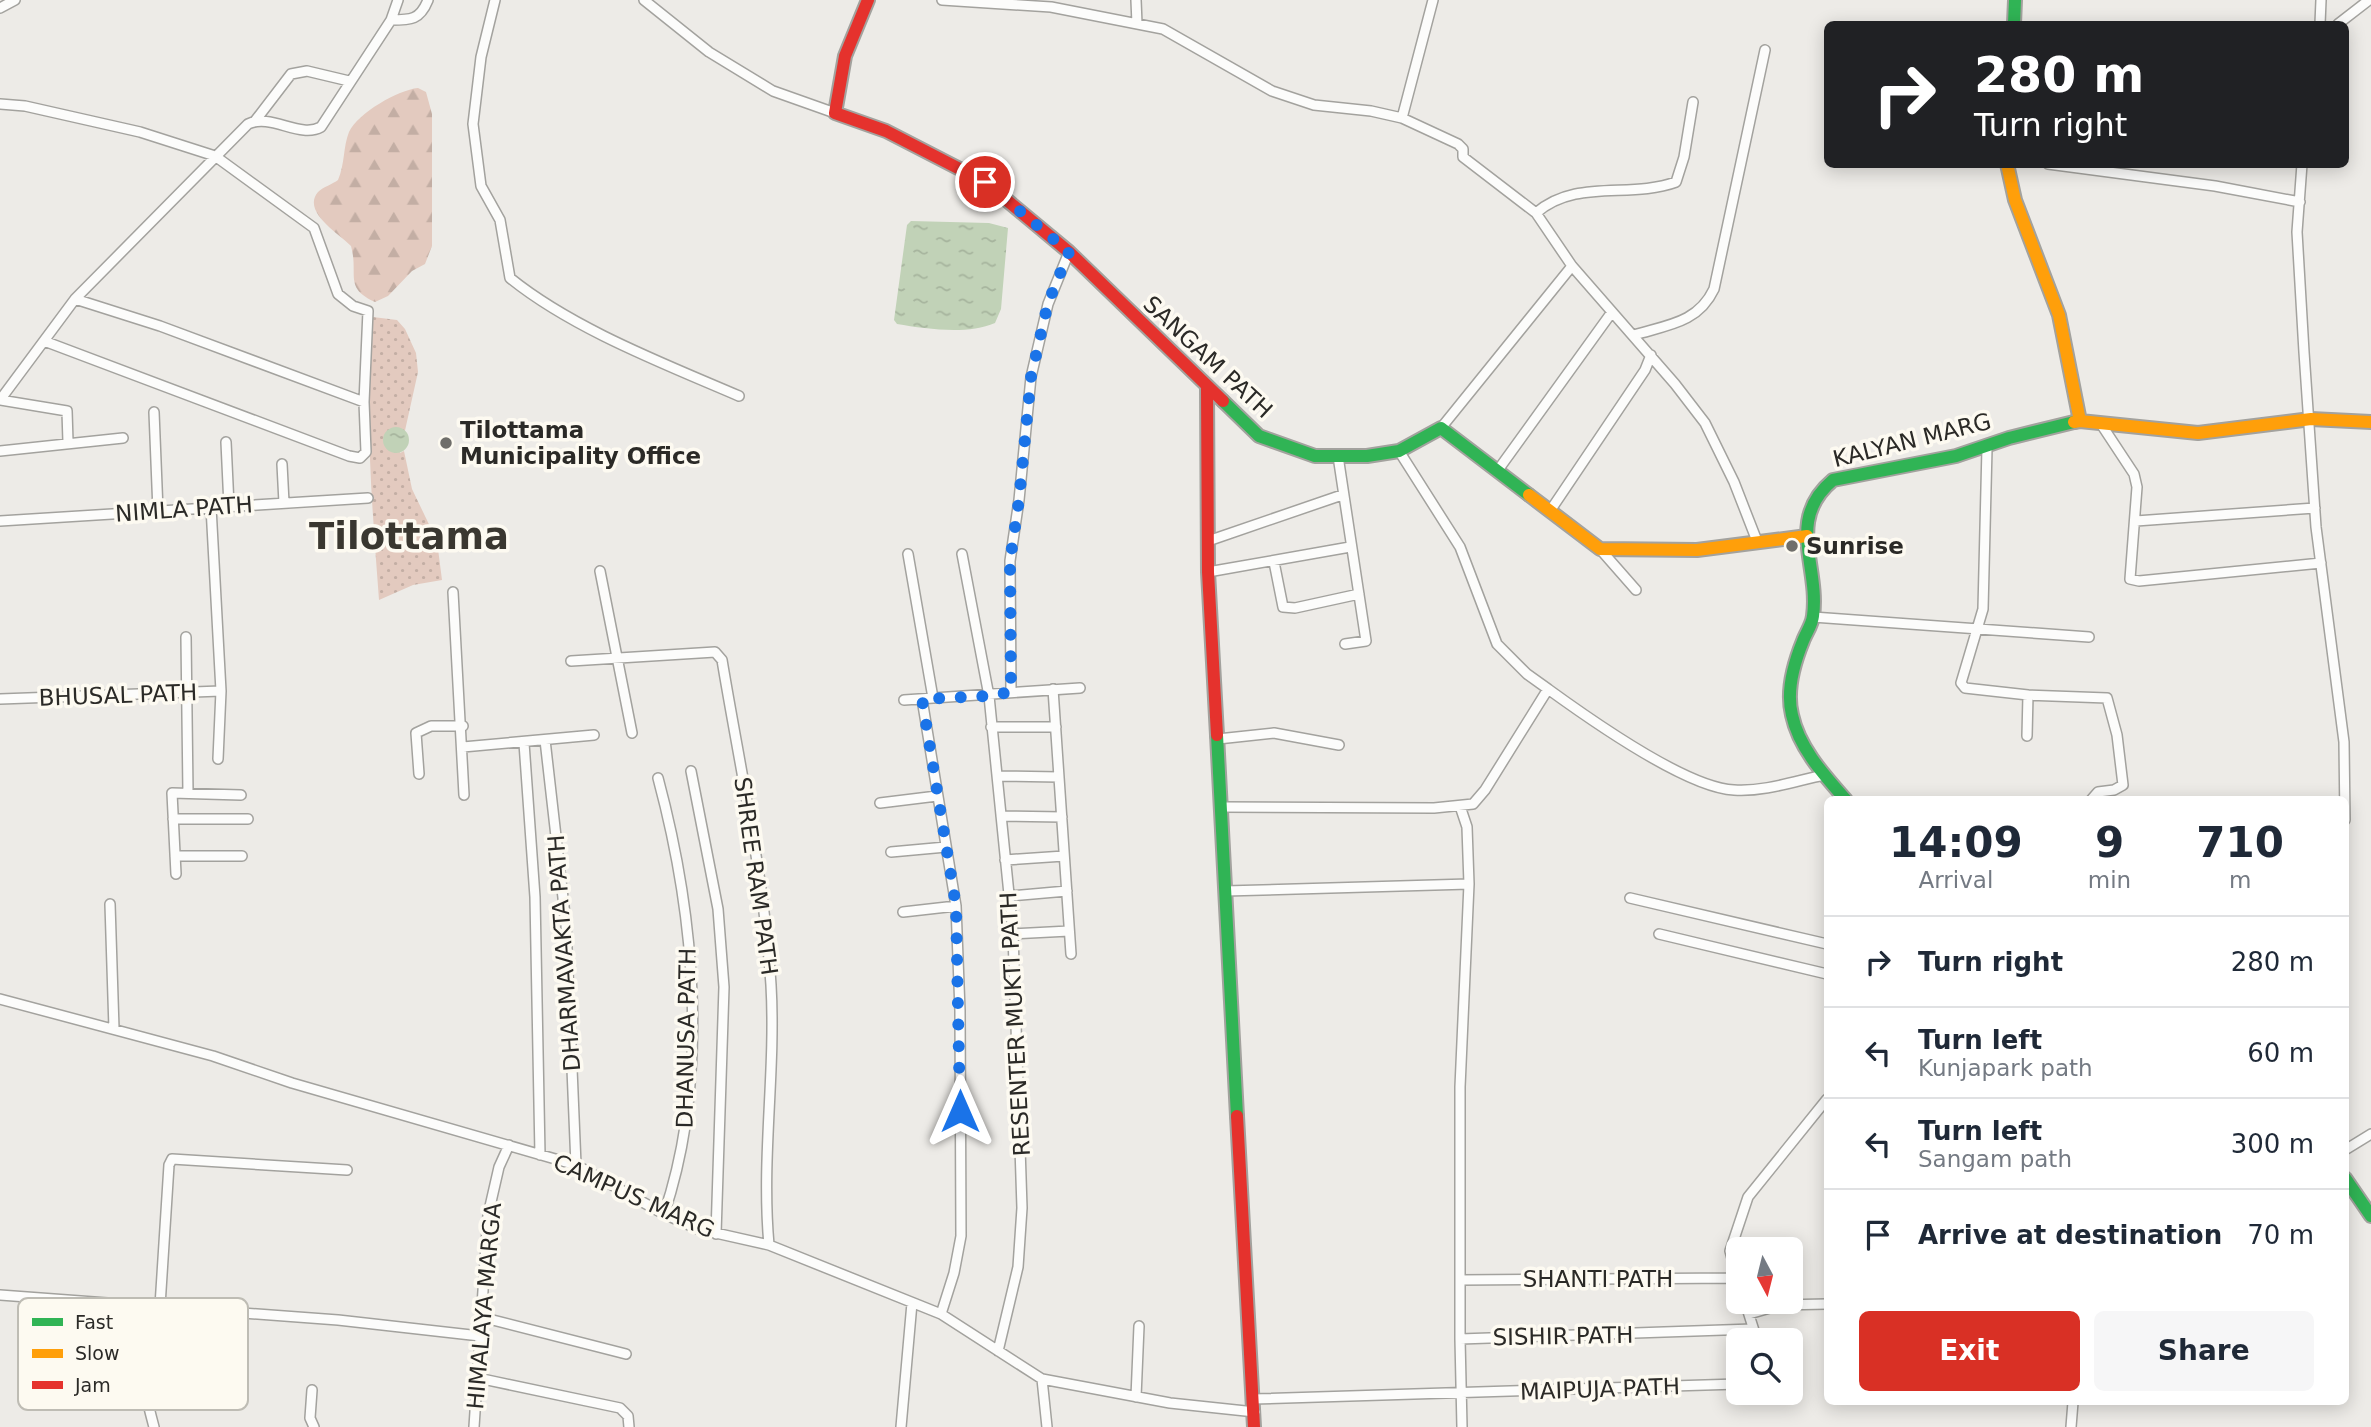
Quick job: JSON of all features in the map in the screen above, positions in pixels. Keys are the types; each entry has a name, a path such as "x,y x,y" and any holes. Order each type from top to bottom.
{"street":[{"path":"0,8 15,0"},
{"path":"254,121 317,130 326,122 349,81 391,20 398,0"},
{"path":"391,20 414,19 421,15 428,0"},
{"path":"495,0 481,57 473,124 481,186 500,220 510,278 529,293 642,355 739,396"},
{"path":"644,0 709,52 773,91 835,113 845,56 868,0"},
{"path":"942,0 1051,7 1177,35 1272,91 1314,105 1371,111 1402,118 1458,144 1463,149 1463,157 1536,213 1572,265 1651,355 1704,423 1734,482 1758,541"},
{"path":"1136,0 1137,24"},
{"path":"1402,118 1433,0"},
{"path":"2014,21 2015,0"},
{"path":"2320,21 2321,0"},
{"path":"2342,21 2369,0"},
{"path":"1634,335 1688,318 1706,306 1714,289 1765,50"},
{"path":"68,442 67,411 0,400 75,299 215,156 254,121 291,74 307,71 349,81"},
{"path":"1536,213 1558,197 1577,192 1676,182 1684,157 1693,102"},
{"path":"0,104 25,106 140,132 215,156 314,228 338,294 353,306 368,311 364,402 366,452 360,458 44,341"},
{"name":"SANGAM PATH","path":"835,113 886,131 985,182 1069,252 1259,436 1315,456 1338,456 1399,451 1441,428"},
{"path":"2007,168 2009,186 2021,224 2055,299 2080,421 2181,433 2218,432 2310,418 2371,422"},
{"path":"2078,168 2215,186 2300,202"},
{"path":"2302,168 2297,232 2315,508 2344,742 2345,796"},
{"path":"1011,692 1010,561 1031,377 1048,303 1069,252"},
{"path":"1572,265 1441,428 1600,549 1636,590"},
{"path":"75,299 160,326 364,402"},
{"path":"1498,470 1612,312"},
{"path":"1549,511 1645,370 1651,355"},
{"path":"1207,388 1205,468 1208,572 1254,1427"},
{"path":"154,412 158,511"},
{"name":"KALYAN MARG","path":"1842,796 1814,764 1792,719 1790,687 1813,617 1807,536 1808,519 1819,492 1833,480 1899,470 1987,448 2009,438 2080,421"},
{"path":"2101,424 2134,474 2138,499 2129,572 2134,580 2321,563"},
{"path":"0,451 123,438"},
{"path":"226,442 229,506"},
{"path":"1987,448 1984,600 1962,677 1962,687 2028,695 2108,698 2117,735 2123,785 2114,790 2098,792 2094,796"},
{"path":"1399,451 1460,547 1497,644 1527,674 1667,765 1710,786 1753,790 1824,775"},
{"path":"1338,456 1366,641 1345,644"},
{"path":"282,464 284,503"},
{"path":"1208,541 1342,495"},
{"name":"NIMLA PATH","path":"0,521 368,498"},
{"name":"BHUSAL PATH","path":"0,699 221,691 211,508"},
{"path":"2136,521 2315,508"},
{"path":"1600,549 1696,550 1807,536"},
{"path":"1208,572 1350,547"},
{"path":"908,554 933,698"},
{"name":"RESENTER MUKTI PATH","path":"962,554 989,696 1013,934 1022,1208 1018,1267 998,1351"},
{"path":"1274,562 1283,607 1295,608 1359,594"},
{"path":"600,570 632,733"},
{"path":"453,592 463,726 464,795"},
{"path":"1813,617 2089,637"},
{"path":"186,637 188,793"},
{"name":"SHREE RAM PATH","path":"617,657 715,652 722,660 762,893 771,986 772,1069 766,1215 769,1245"},
{"path":"571,661 617,657"},
{"path":"904,700 1080,688"},
{"path":"1053,689 1071,954"},
{"path":"1222,807 1473,804 1485,790 1548,689"},
{"path":"218,759 221,691"},
{"path":"2027,736 2028,695"},
{"path":"922,699 956,906 961,1236 954,1273 941,1314"},
{"path":"419,775 416,733 431,726 463,726"},
{"path":"991,727 1056,727"},
{"path":"1219,739 1274,733 1339,745"},
{"path":"463,747 594,735"},
{"name":"DHARMAVAKTA PATH","path":"545,740 566,924 576,1165"},
{"path":"524,743 535,897 540,1156"},
{"path":"691,771 718,909 724,987 716,1234"},
{"path":"997,776 1059,777"},
{"name":"DHANUSA PATH","path":"658,778 686,906 692,986 684,1136 677,1176 664,1214"},
{"path":"176,874 172,793 241,795"},
{"path":"880,803 937,796"},
{"path":"1460,806 1467,827 1469,884 1460,1087 1460,1339"},
{"path":"1001,816 1062,817"},
{"path":"173,819 248,819"},
{"path":"891,852 946,847"},
{"path":"175,856 242,856"},
{"path":"1005,860 1064,856"},
{"path":"1225,891 1469,884"},
{"path":"1011,896 1066,891"},
{"path":"1630,898 1824,943"},
{"path":"110,904 114,1029"},
{"path":"903,912 956,906"},
{"path":"1013,934 1069,931"},
{"path":"1658,934 1824,973"},
{"name":"CAMPUS MARG","path":"0,999 114,1029 576,1165 664,1214 716,1234 769,1245 941,1314 1042,1379 1136,1397 1254,1406"},
{"path":"1735,1237 1748,1198 1824,1102"},
{"path":"2349,1148 2371,1135"},
{"name":"HIMALAYA MARGA","path":"474,1427 488,1215 499,1167 509,1145"},
{"path":"158,1298 169,1165 172,1159 347,1170"},
{"path":"2349,1184 2371,1216"},
{"name":"SHANTI PATH","path":"1460,1280 1726,1279"},
{"path":"0,1295 43,1298"},
{"path":"901,1427 912,1303"},
{"path":"1803,1305 1824,1304"},
{"path":"248,1313 480,1336"},
{"path":"1749,1314 1753,1328"},
{"path":"481,1317 626,1354"},
{"path":"1136,1397 1139,1326"},
{"name":"SISHIR PATH","path":"1462,1427 1460,1339 1726,1330"},
{"path":"478,1378 620,1408 628,1416 629,1427"},
{"path":"1042,1379 1047,1427"},
{"name":"MAIPUJA PATH","path":"1254,1406 1461,1394 1726,1384"},
{"path":"312,1390 310,1418 314,1427"},
{"path":"2071,1427 2073,1405"},
{"path":"149,1410 154,1427"}],"green space":[{"path":"418,88 426,92 432,114 432,246 425,264 412,271 388,296 375,302 365,297 355,286 351,246 318,215 314,200 320,190 338,180 349,132 361,117 400,93"},
{"path":"373,317 397,320 405,329 416,353 418,372 400,453 404,451 412,489 437,541 442,580 413,585 379,600 369,423"}],"water":[{"path":"911,221 989,223 1008,228 1001,309 995,323 960,330 897,324 894,320 907,225"},
{"path":"396,427 405,431 409,440 405,449 396,453 387,449 383,440 387,431"}],"traffic: fast":[{"path":"2014,21 2015,0"},
{"path":"1223,401 1259,436 1315,456 1367,456 1399,451 1441,428 1529,495"},
{"path":"1843,796 1806,750 1795,727 1790,706 1794,668 1813,616 1814,597 1807,527 1819,495 1833,480 1956,456 2009,438 2074,422"},
{"path":"1217,735 1237,1116"},
{"path":"2349,1184 2371,1216"}],"traffic: slow":[{"path":"2008,168 2015,200 2059,315 2080,421 2074,422"},
{"path":"2080,421 2198,433 2311,419 2371,422"},
{"path":"1529,495 1600,549 1697,550 1807,536"}],"traffic: jam":[{"path":"868,0 845,56 835,113 886,131 985,182 1069,252 1223,401"},
{"path":"1207,388 1208,572 1217,735"},
{"path":"1237,1116 1254,1427"}],"place":[{"name":"Tilottama Municipality Office","path":"446,443"},
{"name":"Sunrise","path":"1792,546"}],"district":[{"name":"Tilottama","path":"409,536"}],"route":[{"path":"960,1111 956,906 922,699 989,696 1011,692 1010,561 1031,377 1048,303 1069,252 985,182"}]}
